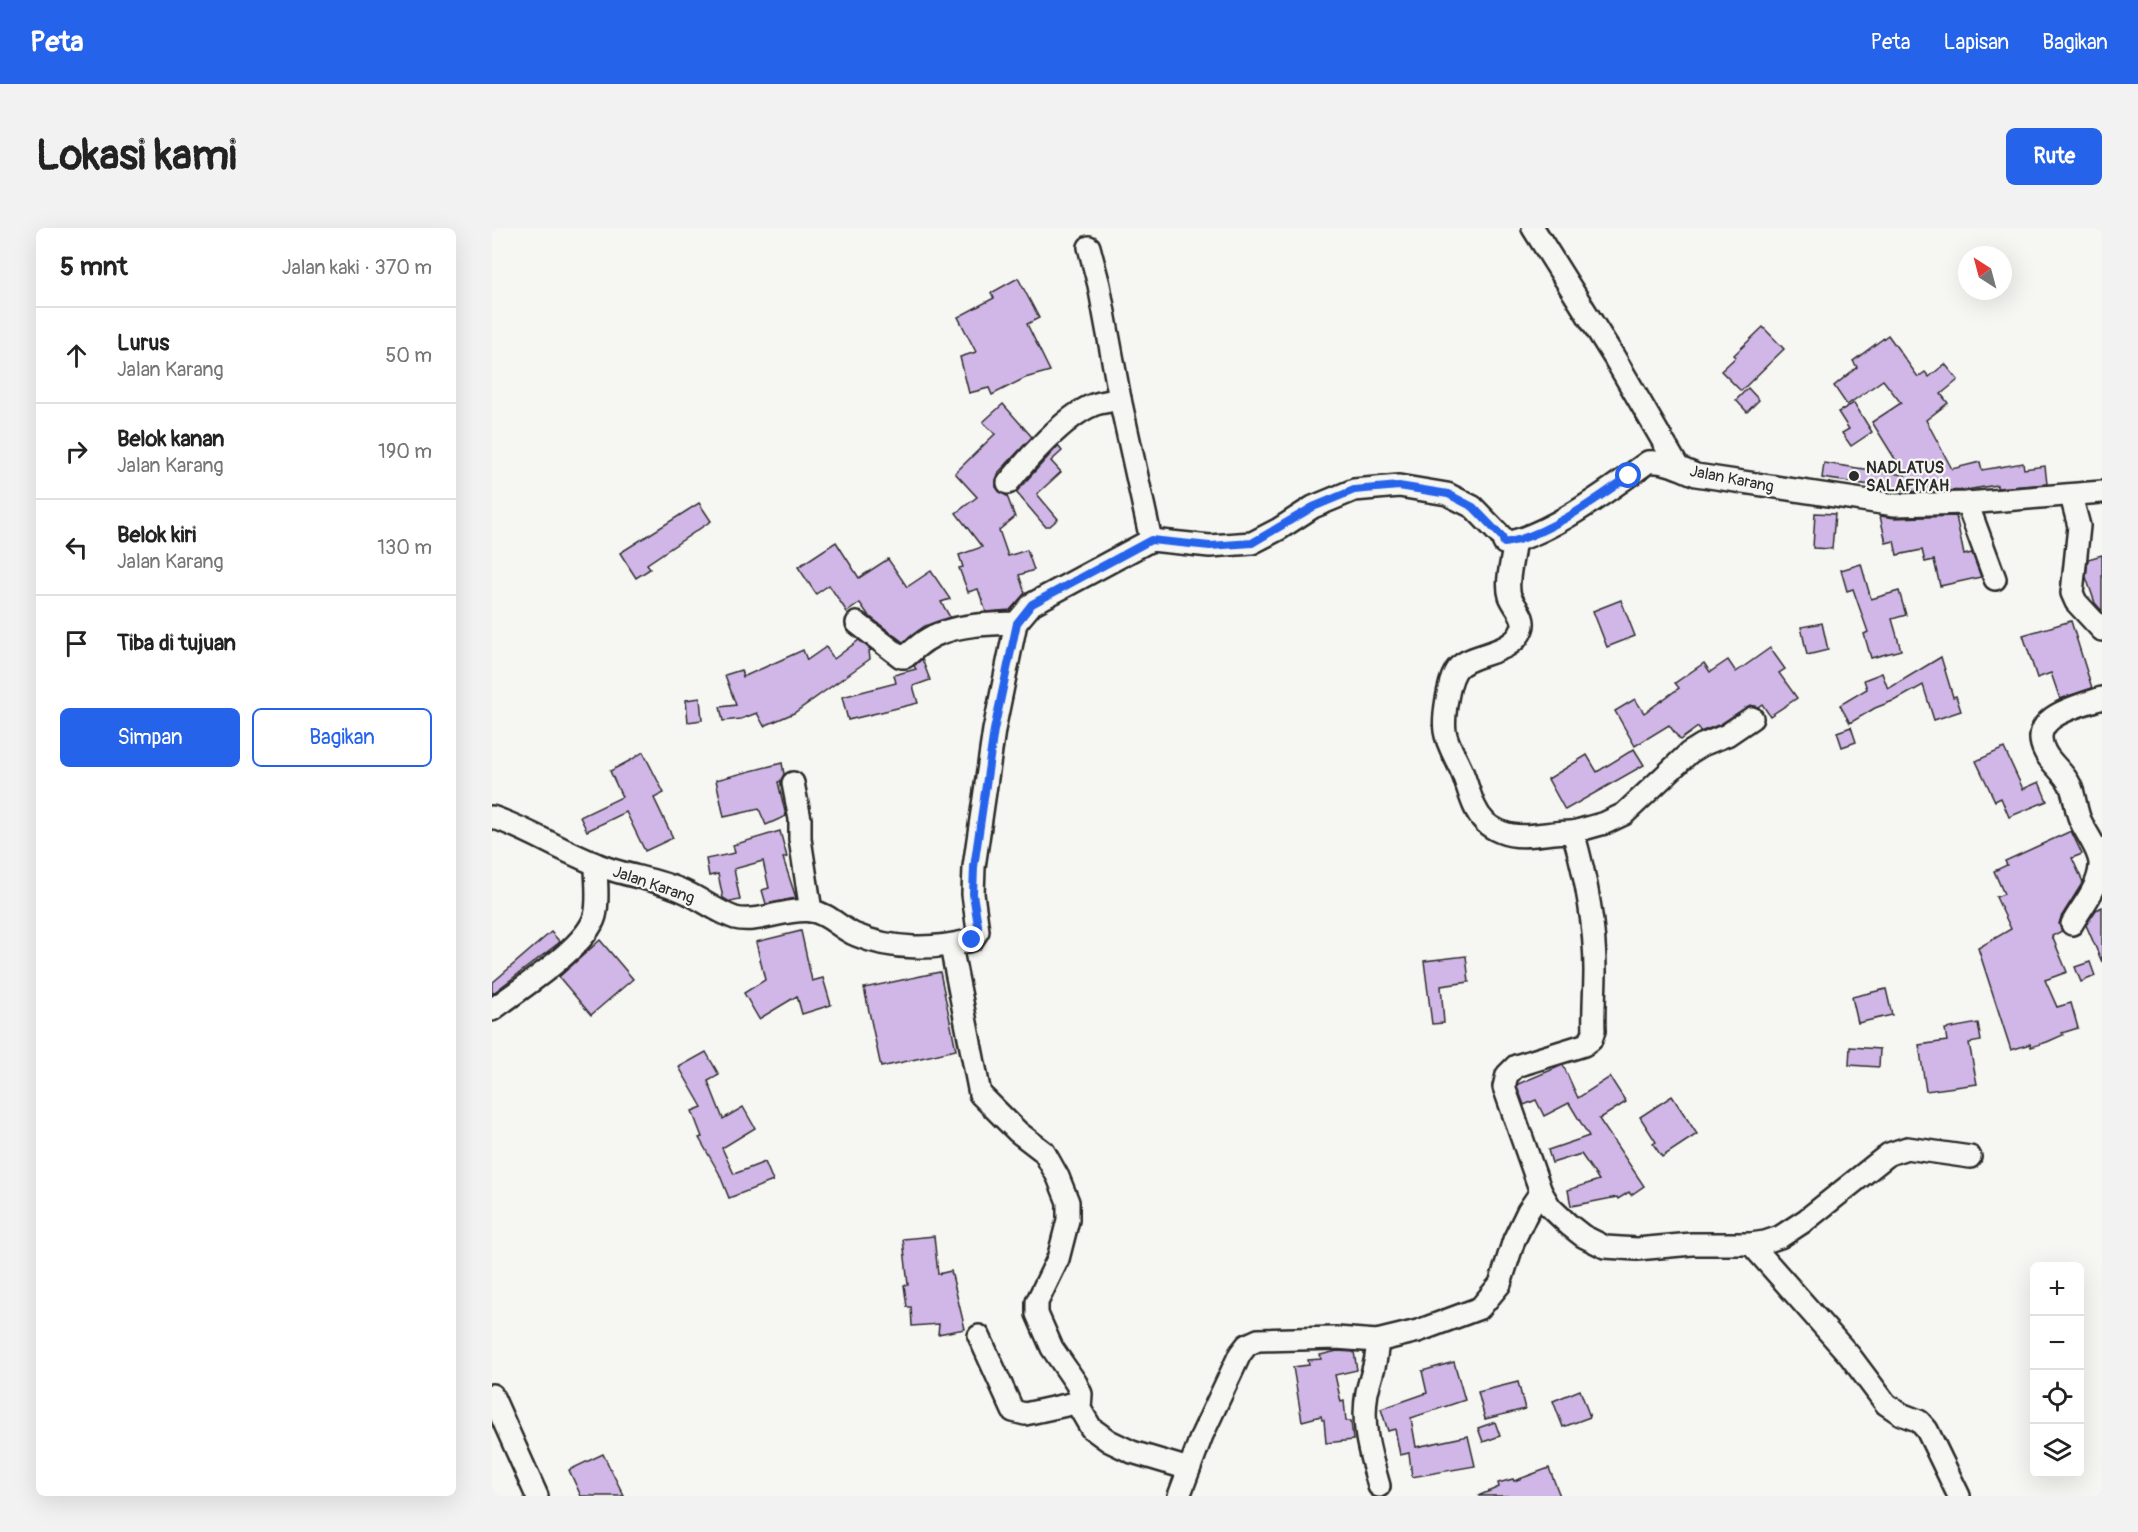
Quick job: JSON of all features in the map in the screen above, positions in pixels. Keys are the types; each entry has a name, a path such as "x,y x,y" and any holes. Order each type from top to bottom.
{"street":[{"path":"1533,228 1614,357 1678,467"},
{"path":"1089,247 1099,285 1120,399 1151,540"},
{"path":"1008,483 1026,461 1071,419 1093,405 1120,399"},
{"name":"Jalan Karang","path":"1514,542 1588,504 1648,462 1656,461 1696,475 1895,505 1967,503 2102,492"},
{"path":"857,623 905,657 925,641 940,633 962,627 1017,623 1032,604 1151,540 1210,546 1252,543 1313,507 1354,490 1399,486 1448,494 1464,501 1473,507 1502,537 1504,543 1514,542 1509,585 1510,596 1522,616 1522,630 1515,640 1465,663 1454,673 1444,714 1445,733 1472,800 1486,824 1517,837 1556,831 1573,832 1605,823 1624,813 1689,753 1727,735 1752,718"},
{"path":"2071,496 2079,526 2072,593 2076,602 2102,630"},
{"path":"1967,503 1995,579"},
{"name":"Jalan Karang","path":"492,817 514,825 596,865 681,890 735,918 800,910 811,911 830,919 854,935 884,945 951,946 972,940 978,931 973,894 974,867 994,730 1017,623"},
{"path":"2072,924 2097,882 2100,864 2078,816 2070,786 2044,751 2042,730 2057,714 2102,698"},
{"path":"793,783 800,819 800,839 811,911"},
{"path":"1573,832 1584,868 1590,905 1595,970 1591,1040 1584,1045 1516,1066 1508,1075 1504,1087 1541,1192 1550,1208 1569,1225 1583,1236 1605,1247 1638,1249 1692,1244 1751,1244 1780,1237 1806,1220 1897,1150 1907,1148 1970,1157"},
{"path":"492,1010 562,958 588,932 595,915 596,865"},
{"path":"951,946 980,1094 1018,1132 1044,1152 1058,1177 1068,1202 1068,1220 1058,1258 1037,1302 1038,1314 1052,1348 1081,1394 1080,1410 1091,1428 1109,1441 1132,1452 1189,1469"},
{"path":"1179,1496 1207,1424 1240,1354 1247,1345 1258,1340 1325,1338 1377,1341 1418,1331 1480,1308 1500,1284 1514,1240 1528,1211 1541,1192"},
{"path":"1751,1244 1850,1356 1886,1404 1901,1414 1919,1421 1927,1430 1959,1496"},
{"path":"979,1336 1013,1411 1026,1414 1080,1402"},
{"path":"1377,1341 1374,1372 1367,1392 1365,1438 1379,1486"},
{"path":"492,1395 537,1496"}],"building":[{"path":"1018,278 1039,318 1027,324 1050,371 1025,378 992,395 989,388 969,393 960,357 976,352 958,317 994,298 991,293"},
{"path":"1763,327 1784,349 1741,391 1721,371"},
{"path":"1888,335 1918,377 1925,372 1929,377 1945,364 1958,380 1941,394 1948,403 1926,420 1952,469 1980,462 1982,470 2023,463 2024,469 2045,466 2047,484 1997,488 1997,485 1966,490 1919,492 1822,478 1824,463 1905,475 1872,422 1901,403 1883,380 1847,405 1834,386 1857,367 1853,361"},
{"path":"1748,388 1759,400 1747,412 1736,400"},
{"path":"1854,403 1872,432 1851,446 1842,433 1849,429 1838,412"},
{"path":"1003,404 1032,437 999,472 996,480 996,487 1007,496 1015,517 999,530 1008,556 1027,550 1034,570 1019,575 1025,593 1010,610 986,612 978,589 968,592 959,568 963,567 959,555 982,547 956,513 977,497 955,473 995,434 983,422"},
{"path":"1058,446 1062,451 1051,461 1061,472 1037,494 1058,519 1050,526 1045,526 1016,492"},
{"path":"699,503 711,521 647,564 650,569 636,578 620,553"},
{"path":"1815,513 1835,514 1832,549 1813,548"},
{"path":"1880,516 1895,518 1956,516 1964,555 1972,553 1981,577 1940,586 1934,560 1925,562 1922,550 1897,555 1894,541 1886,543"},
{"path":"836,542 859,578 888,559 907,587 931,571 950,599 941,602 950,617 925,626 903,642 869,616 860,603 847,612 829,585 816,594 798,567"},
{"path":"2102,555 2102,611 2095,603 2086,577 2088,559"},
{"path":"1861,564 1871,599 1899,591 1906,615 1892,619 1901,650 1871,658 1864,634 1868,632 1853,589 1847,591 1841,570"},
{"path":"1621,600 1635,636 1607,647 1593,611"},
{"path":"2071,621 2092,688 2060,699 2051,673 2037,678 2023,635"},
{"path":"1822,623 1828,650 1807,655 1801,627"},
{"path":"859,640 871,650 869,651 870,659 794,713 764,726 757,713 741,719 723,721 720,707 736,705 725,675 741,670 743,677 803,650 807,660 826,647 834,659"},
{"path":"1770,648 1785,669 1779,673 1797,698 1770,716 1762,704 1758,707 1750,705 1721,724 1700,732 1698,727 1680,740 1669,725 1635,746 1615,711 1635,699 1644,713 1679,688 1675,683 1704,663 1710,672 1728,660 1736,672"},
{"path":"1941,657 1953,697 1956,696 1961,711 1934,720 1923,685 1850,723 1840,705 1867,689 1864,680 1882,673 1888,689"},
{"path":"922,659 930,680 913,686 918,703 848,720 842,697 896,683 894,675 916,669 914,666"},
{"path":"700,698 702,720 688,722 686,700"},
{"path":"1851,727 1856,742 1842,747 1837,732"},
{"path":"2004,748 2023,789 2039,782 2047,801 2009,817 2001,798 1995,801 1976,761"},
{"path":"1634,749 1644,765 1565,810 1548,779 1587,755 1597,772"},
{"path":"643,752 664,793 654,798 673,838 645,851 626,812 587,831 580,817 622,797 610,771"},
{"path":"782,763 784,774 778,782 786,816 766,825 759,809 724,817 716,780"},
{"path":"780,831 787,857 783,858 796,898 766,904 762,890 769,888 763,861 734,869 740,900 730,902 723,898 718,874 709,876 706,859 735,853 733,845"},
{"path":"2071,831 2082,854 2072,858 2083,882 2061,917 2059,924 2062,931 2052,936 2067,972 2045,980 2057,1007 2071,1003 2078,1028 2062,1033 2063,1035 2047,1042 2011,1050 1978,948 2011,929 1996,897 2004,894 1994,871 2007,865 2005,861"},
{"path":"2102,907 2102,962 2086,925 2096,910"},
{"path":"801,931 812,981 823,978 831,1005 802,1014 797,996 759,1019 744,993 765,980 756,942"},
{"path":"551,932 560,942 492,994 492,983"},
{"path":"600,940 633,979 591,1015 559,977"},
{"path":"1466,956 1469,982 1441,986 1444,1023 1432,1024 1424,961"},
{"path":"2090,962 2095,976 2081,982 2075,967"},
{"path":"940,972 956,1050 881,1067 864,988"},
{"path":"1886,989 1892,1015 1858,1023 1852,997"},
{"path":"1978,1023 1981,1041 1969,1043 1977,1084 1926,1091 1919,1045 1947,1041 1945,1029"},
{"path":"1850,1047 1880,1049 1879,1067 1849,1065"},
{"path":"706,1052 719,1075 708,1081 723,1119 743,1107 755,1128 722,1148 734,1174 765,1162 773,1181 729,1198 719,1173 699,1138 702,1137 692,1111 702,1107 679,1067"},
{"path":"1563,1065 1578,1098 1610,1077 1626,1102 1599,1119 1644,1186 1631,1195 1629,1192 1618,1199 1617,1197 1571,1206 1568,1190 1599,1180 1581,1154 1552,1163 1548,1150 1589,1136 1569,1103 1544,1116 1536,1100 1524,1105 1517,1086"},
{"path":"1672,1096 1697,1134 1662,1157 1653,1144 1656,1142 1640,1117"},
{"path":"934,1236 938,1274 951,1271 965,1329 938,1334 939,1324 912,1326 911,1307 907,1307 904,1285 908,1285 903,1239"},
{"path":"1337,1351 1354,1352 1357,1370 1335,1375 1341,1402 1344,1401 1346,1421 1351,1421 1353,1440 1326,1443 1324,1420 1321,1416 1302,1421 1293,1367 1309,1365 1308,1360 1321,1359 1320,1355"},
{"path":"1454,1362 1465,1400 1411,1418 1416,1447 1468,1436 1475,1466 1412,1477 1409,1453 1400,1455 1395,1429 1388,1431 1381,1409 1427,1393 1422,1371"},
{"path":"1518,1382 1525,1409 1485,1419 1478,1392"},
{"path":"1580,1390 1590,1417 1563,1427 1553,1401"},
{"path":"1495,1422 1500,1436 1483,1442 1478,1428"},
{"path":"603,1454 624,1496 581,1496 569,1470"},
{"path":"1549,1468 1560,1496 1478,1496 1499,1487 1498,1483 1513,1479 1514,1481"}],"place":[{"name":"NADLATUS SALAFIYAH","path":"1854,476"}],"route":[{"path":"972,940 978,931 973,894 974,867 994,730 1017,623 1032,604 1151,540 1210,546 1252,543 1313,507 1354,490 1399,486 1448,494 1473,507 1502,537 1504,543 1529,536 1558,521 1598,498 1629,476"}]}
